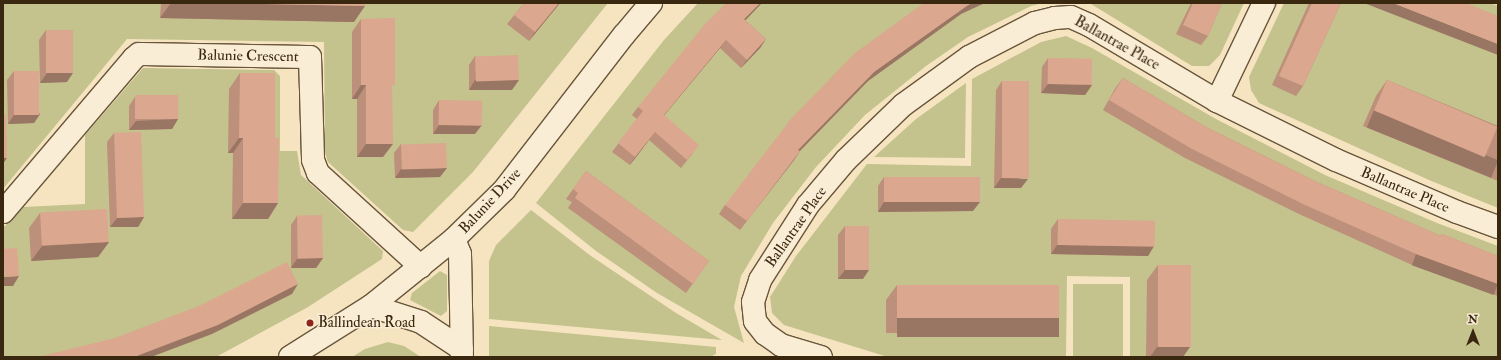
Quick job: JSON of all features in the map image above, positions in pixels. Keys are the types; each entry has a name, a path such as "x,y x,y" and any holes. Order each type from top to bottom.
{"street":[{"name":"Balunie Drive","path":"290,357 371,306 421,267 454,239 504,190 624,35 651,3"},
{"path":"1217,101 1264,3"},
{"name":"Ballantrae Place","path":"821,357 781,344 765,334 755,321 753,302 760,280 808,205 846,160 903,105 970,57 1035,23 1054,18 1071,17 1089,25 1217,101 1336,160 1457,212 1498,227"},
{"name":"Balunie Crescent","path":"3,212 139,54 310,57 313,160 318,173 421,267"},
{"path":"454,239 460,254 462,353"},
{"path":"371,306 421,322 462,353"}],"shaded area":[{"path":"3,3 608,3 473,172 413,232 403,230 328,162 325,153 324,42 127,39 3,189"},
{"path":"698,3 1043,3 1031,6 968,37 926,66 865,115 816,167 773,223 741,276 734,307 744,343 657,293 596,251 536,203 664,40"},
{"path":"1085,3 1244,3 1220,55 1209,66 1192,66 1091,4"},
{"path":"1284,3 1490,3 1498,6 1498,208 1429,180 1259,103 1251,90 1249,77"},
{"path":"1066,36 1092,48 1216,119 1325,175 1437,223 1498,246 1498,357 1130,357 1130,277 1067,276 1066,357 888,357 784,325 772,313 770,297 796,256 867,164 971,166 972,79 1041,42"},
{"path":"143,68 274,70 280,76 280,151 297,151 301,175 383,251 382,259 308,307 216,357 3,357 3,228 23,207 85,204 85,135"},
{"path":"966,83 965,158 874,157 916,119"},
{"path":"531,210 591,256 676,313 722,340 489,319 489,261 496,245"},
{"path":"440,271 447,275 447,311 441,316 410,300 412,293"},
{"path":"1073,284 1123,284 1123,357 1073,357"},
{"path":"489,326 716,347 716,354 710,357 489,357"},
{"path":"388,342 404,346 421,357 352,357 365,349"}],"building":[{"path":"212,3 365,3 365,6"},
{"path":"524,3 559,3 535,32 514,15"},
{"path":"726,3 760,3 744,19 766,39 747,60 726,40 664,115 699,145 687,160 655,132 635,157 618,143 643,111 638,107 705,24"},
{"path":"924,3 972,3 874,72 798,150 800,151 747,221 725,205 791,119 855,53"},
{"path":"1193,3 1222,3 1208,36 1183,25"},
{"path":"1312,3 1341,3 1303,86 1279,76"},
{"path":"1393,3 1466,3 1498,16 1498,44"},
{"path":"395,18 395,85 392,85 393,144 366,144 366,85 361,85 361,19"},
{"path":"46,30 73,30 73,73 46,73"},
{"path":"518,55 519,80 476,81 475,57"},
{"path":"1048,58 1092,59 1092,85 1048,84"},
{"path":"14,71 39,71 39,115 14,115"},
{"path":"240,73 275,73 275,138 279,138 278,203 243,203 243,138 239,138"},
{"path":"1123,78 1206,127 1317,182 1441,236 1442,234 1498,256 1498,284 1416,254 1305,205 1192,149 1109,100"},
{"path":"1387,80 1497,127 1485,157 1374,110"},
{"path":"1002,81 1029,81 1029,178 1002,178"},
{"path":"135,95 178,95 178,119 135,119"},
{"path":"439,100 482,101 482,126 439,125"},
{"path":"3,115 6,115 7,158 3,158"},
{"path":"141,132 144,217 117,218 114,133"},
{"path":"446,143 447,168 402,170 401,145"},
{"path":"586,171 709,261 693,284 575,198 578,193 573,189"},
{"path":"884,177 980,177 980,202 884,202"},
{"path":"107,209 109,242 42,245 40,213"},
{"path":"297,215 322,215 323,258 298,258"},
{"path":"1058,219 1155,221 1155,247 1058,245"},
{"path":"845,226 869,226 869,270 845,270"},
{"path":"17,248 19,276 5,277 3,249"},
{"path":"287,262 298,284 218,325 134,357 38,357 115,338 199,306"},
{"path":"1158,265 1191,265 1191,347 1158,347"},
{"path":"897,285 1059,285 1059,318 897,318"}],"place":[{"name":"Ballindean Road","path":"310,323"}]}
